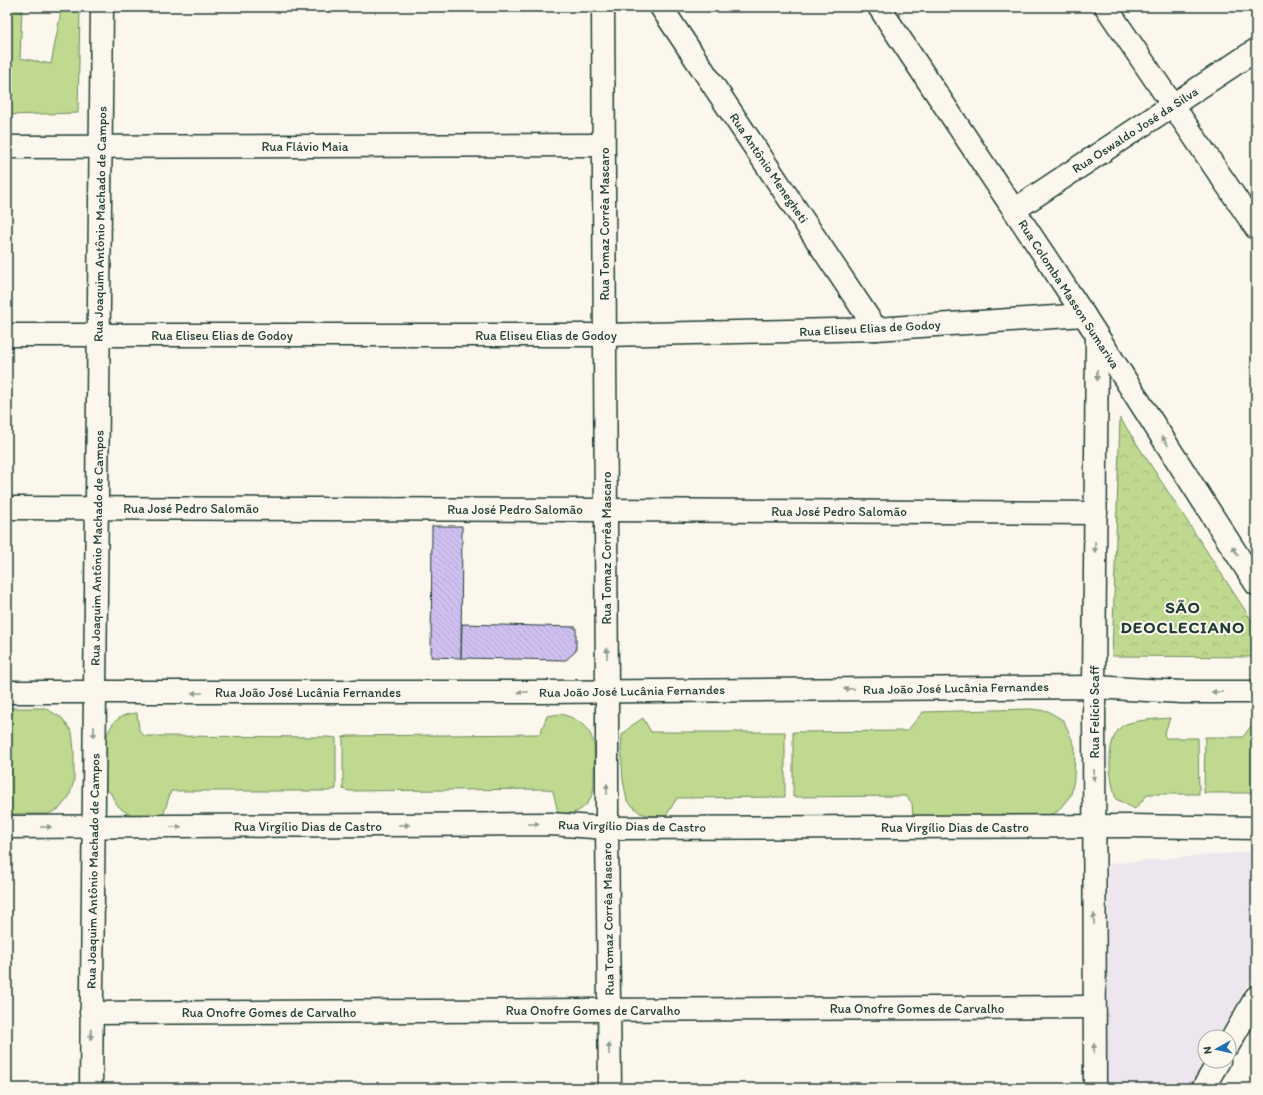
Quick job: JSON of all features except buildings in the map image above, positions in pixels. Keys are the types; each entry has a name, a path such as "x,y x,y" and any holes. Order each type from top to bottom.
{"street":[{"name":"Rua Joaquim Antônio Machado de Campos","path":"90,1088 102,7"},
{"name":"Rua Tomaz Corrêa Mascaro","path":"603,7 607,828 610,1088"},
{"name":"Rua Antônio Menegheti","path":"661,7 876,330"},
{"name":"Rua Colomba Masson Sumariva","path":"879,7 1084,315 1256,584"},
{"path":"1106,7 1256,228"},
{"name":"Rua Oswaldo José da Silva","path":"1014,210 1256,50"},
{"name":"Rua Flávio Maia","path":"7,147 603,145"},
{"name":"Rua Eliseu Elias de Godoy","path":"7,335 605,335 876,330 1084,315"},
{"name":"Rua Felício Scaff","path":"1095,1088 1094,687 1097,336"},
{"name":"Rua José Pedro Salomão","path":"7,508 1096,513"},
{"name":"Rua João José Lucânia Fernandes","path":"7,692 607,692 1094,687 1182,692 1256,692"},
{"name":"Rua Virgílio Dias de Castro","path":"7,827 551,824 607,828 1131,826 1256,828"},
{"path":"1237,1030 1256,998"},
{"name":"Rua Onofre Gomes de Carvalho","path":"91,1013 1094,1007"},
{"path":"1203,1088 1214,1069"}],"shaded area":[{"path":"1256,851 1256,970 1223,1029 1197,1029 1197,1069 1201,1069 1190,1088 1107,1088 1108,864"}],"green space":[{"path":"7,7 22,7 20,58 51,64 61,7 80,7 78,113 7,115"},
{"path":"1120,418 1256,627 1256,657 1112,656"},
{"path":"7,708 45,708 62,718 72,732 74,750 74,781 69,797 59,809 48,814 7,814"},
{"path":"1030,709 1048,711 1064,721 1075,747 1074,779 1071,795 1057,812 1039,818 913,818 912,803 906,796 793,797 793,732 907,731 923,712"},
{"path":"137,713 139,730 144,736 336,738 336,789 328,791 171,791 163,816 138,816 125,812 120,808 110,792 105,790 103,771 104,748 106,737 110,728 117,720 125,715"},
{"path":"560,714 566,715 582,724 590,734 594,746 594,783 591,798 580,810 572,814 559,817 553,791 546,789 349,791 343,789 343,737 540,734 547,716"},
{"path":"643,718 651,732 785,732 785,797 677,798 666,816 651,816 640,813 627,801 623,780 621,749 622,735 631,726"},
{"path":"1170,718 1164,735 1166,738 1198,738 1199,794 1148,794 1135,809 1116,799 1110,772 1110,752 1112,742 1121,727 1125,725 1144,720"},
{"path":"1254,722 1256,722 1256,793 1204,793 1205,737 1243,737"}],"district":[{"name":"SÃO DEOCLECIANO","path":"1183,617"}]}
